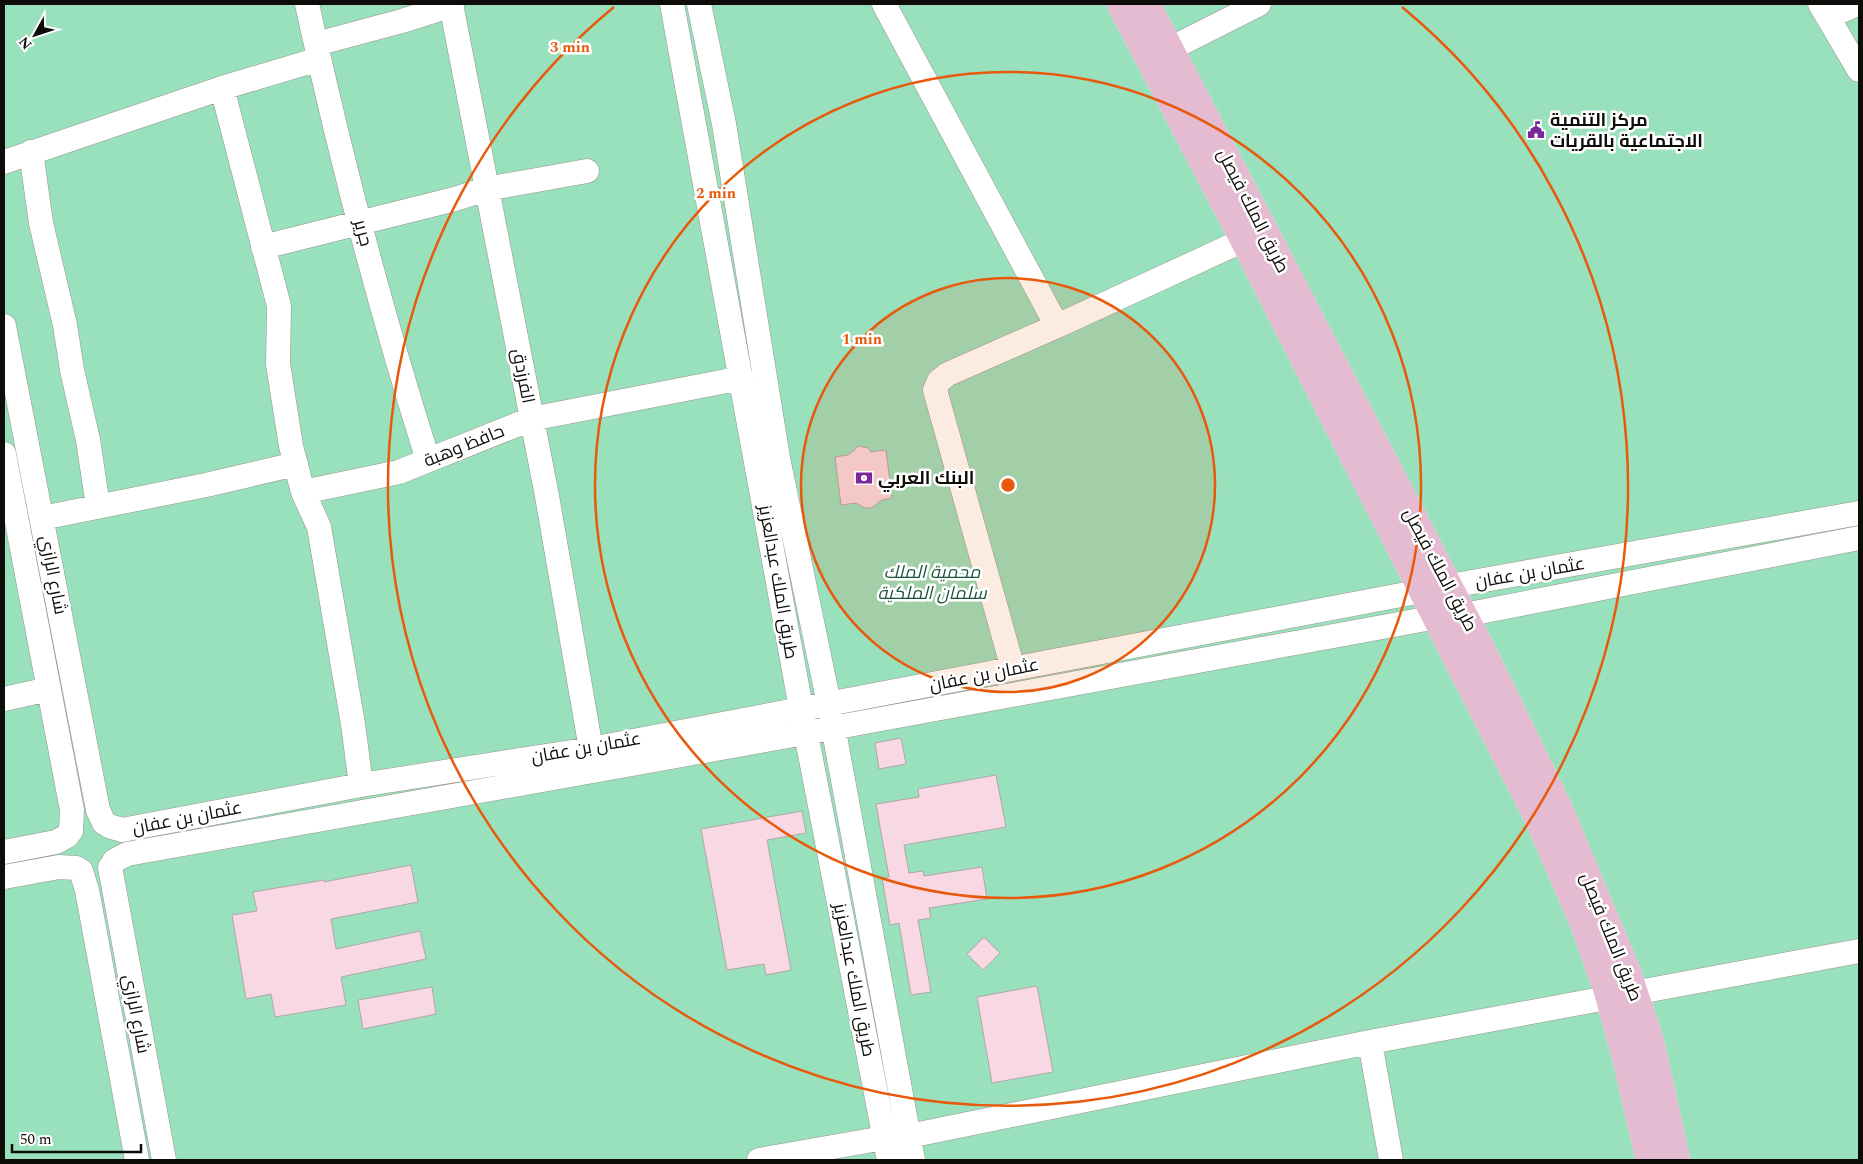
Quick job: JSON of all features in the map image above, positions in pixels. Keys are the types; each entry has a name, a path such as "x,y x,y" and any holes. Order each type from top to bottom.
{"main road":[{"name":"طريق الملك فيصل","path":"1121,4 1244,240 1422,591 1450,616 1560,810 1622,995 1650,1042 1676,1160"},
{"name":"طريق الملك فيصل","path":"1146,4 1448,588 1450,616"},
{"name":"طريق الملك فيصل","path":"1622,995 1626,1056 1650,1160"}],"street":[{"name":"جرير","path":"307,4 361,224 406,392 428,460"},
{"path":"4,162 222,88 318,51 452,4"},
{"name":"الفرزدق","path":"452,4 486,189 549,506 591,749"},
{"name":"طريق الملك عبدالعزيز","path":"672,4 742,378 800,708 886,1149"},
{"name":"طريق الملك عبدالعزيز","path":"699,4 724,124 778,458 829,704 913,1160"},
{"path":"884,4 1057,326"},
{"path":"1170,49 1259,4"},
{"path":"1857,4 1824,10 1859,70"},
{"path":"222,88 278,306 278,364 291,446 304,492 318,527 353,724 361,786"},
{"path":"31,152 41,223 65,325 72,370 88,440 98,506"},
{"path":"263,247 361,224 486,189 587,171"},
{"path":"1012,669 935,390 939,381 948,374 1244,240"},
{"name":"شارع الرازي","path":"4,326 98,810 106,825"},
{"name":"حافظ وهبة","path":"304,492 399,472 531,419 742,378"},
{"name":"شارع الرازي","path":"4,454 72,810 69,834"},
{"path":"42,518 296,464"},
{"name":"عثمان بن عفان","path":"106,825 122,830 361,786 591,749 1422,591 1448,588 1859,513"},
{"name":"عثمان بن عفان","path":"112,864 127,854 1450,616 1859,538"},
{"path":"4,699 49,689"},
{"path":"4,852 56,842 69,834 83,821 94,820 106,825 117,838 119,849 112,864 96,873 59,867 4,877"},
{"path":"69,834 65,847 67,857 78,869"},
{"name":"شارع الرازي","path":"112,864 164,1160"},
{"name":"شارع الرازي","path":"78,869 87,890 137,1160"},
{"path":"909,1136 1370,1042 1859,951"},
{"path":"1370,1042 1391,1160"},
{"path":"759,1160 886,1149"}],"green space":[{"name":"محمية الملك سلمان الملكية","path":"4,4 1859,4 1859,1160 4,1160"}],"building":[{"name":"البنك العربي","path":"859,446 868,448 871,452 886,450 892,498 882,500 871,508 865,508 856,503 841,505 835,457 848,455"},
{"path":"901,738 906,764 879,769 875,743"},
{"path":"996,775 1006,827 904,845 909,873 923,871 924,876 982,867 987,899 929,908 931,918 918,920 931,992 911,995 899,923 890,925 882,878 889,877 876,804 919,797 918,789"},
{"path":"802,811 806,833 767,840 791,970 766,975 764,964 727,970 701,829"},
{"path":"411,865 418,902 331,919 336,949 420,931 426,959 341,977 346,1005 275,1017 271,994 246,999 232,915 257,911 253,892 324,880 324,882"},
{"path":"984,937 1000,953 983,970 967,954"},
{"path":"1037,986 1053,1072 992,1083 977,997"},
{"path":"432,987 436,1014 363,1029 358,1000"}],"place":[{"name":"مركز التنمية الاجتماعية بالقريات","path":"1536,130"},
{"name":"البنك العربي","path":"864,478"}]}
